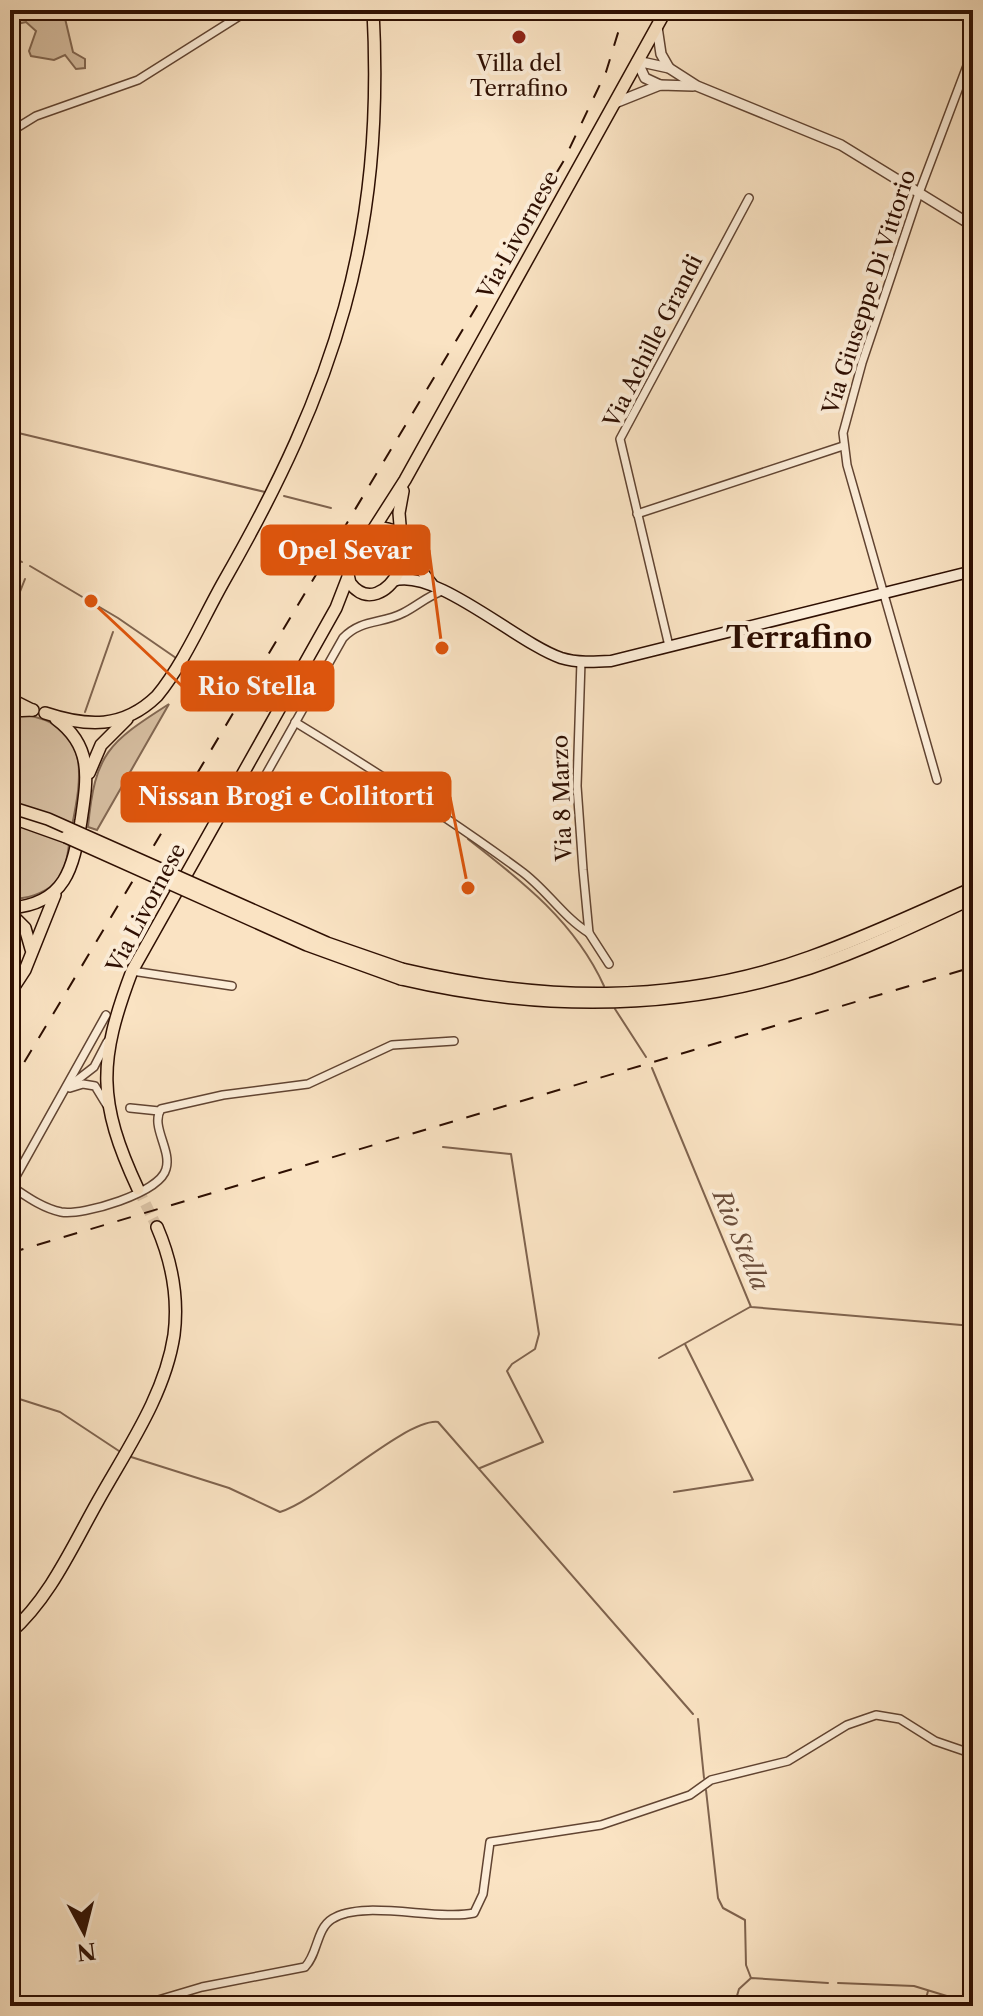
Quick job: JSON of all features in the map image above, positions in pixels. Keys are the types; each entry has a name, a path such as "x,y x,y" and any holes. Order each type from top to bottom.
{"main road":[{"path":"10,993 31,955 59,887 74,860 88,778 101,745 131,715 157,696 184,651 268,505 295,450 338,335 370,188 376,83 373,10"},
{"name":"Via Livornese","path":"110,1022 132,971 336,608 348,577 348,564 363,537 373,530 405,480 666,10"},
{"name":"Via Livornese","path":"405,480 399,513 406,551"},
{"path":"373,530 388,529 401,537"},
{"path":"336,608 364,594 378,594 393,581 406,551 438,588"},
{"path":"393,581 407,578 438,588 539,648 581,661 611,661 973,571"},
{"path":"348,577 354,588 364,594"},
{"path":"10,699 32,710 96,725 131,715"},
{"path":"10,711 32,710"},
{"path":"45,713 78,741 87,762 88,778"},
{"path":"10,807 48,819 401,974 533,993 617,995 688,988 808,958 973,888"},
{"path":"10,817 66,837 321,951 507,999 636,1003 721,991 811,967 973,898"},
{"path":"31,955 28,932 10,911 36,903 59,887"},
{"path":"110,1022 106,1066 109,1111 117,1143 138,1189"},
{"path":"10,1633 51,1585 162,1381 174,1336 174,1281 157,1227"}],"street":[{"path":"10,132 36,116 138,80 249,10"},
{"path":"657,27 661,54 669,68"},
{"name":"Via Giuseppe Di Vittorio","path":"937,780 843,446 844,427 862,363 919,193 973,50"},
{"path":"637,61 669,68 697,86 841,145 973,226"},
{"path":"637,61 645,78 660,85"},
{"path":"615,103 660,85 697,86"},
{"name":"Via Achille Grandi","path":"669,646 621,449 621,433 749,198"},
{"path":"637,514 843,446"},
{"path":"419,581 420,598"},
{"path":"247,808 349,633 361,624 400,615 438,588"},
{"name":"Via 8 Marzo","path":"581,661 577,786 589,933"},
{"path":"295,722 379,773 503,857 589,933 609,964"},
{"path":"132,971 232,986"},
{"name":"Via Livornese","path":"65,1091 94,1067 110,1022"},
{"name":"Via Livornese","path":"10,1187 65,1091 110,1022"},
{"path":"130,1108 159,1111 223,1095 308,1084 392,1045 454,1041"},
{"path":"65,1091 79,1084 95,1086 109,1111"},
{"path":"10,1187 37,1203 67,1213 148,1190 161,1180 167,1166 159,1111"},
{"path":"138,2006 202,1987 305,1967 314,1955 326,1924 339,1916 474,1913 483,1894 490,1842 601,1825 690,1795 711,1780 788,1761 862,1718 876,1715 900,1719 935,1741 973,1754"}],"shaded area":[{"path":"10,10 63,10 73,52 85,59 85,68 76,69 65,55 54,60 31,56 29,51 36,31 26,22 17,24 10,49"},
{"path":"169,704 97,830 88,827 95,782 108,752 132,729"},
{"path":"25,715 47,721 63,730 73,743 78,758 78,793 63,872 51,887 40,893 10,899 10,718"}],"waterway":[{"path":"10,431 265,492"},
{"path":"284,496 331,508"},
{"name":"Rio Stella","path":"10,555 22,562"},
{"name":"Rio Stella","path":"30,566 118,618 176,658"},
{"path":"10,617 25,579"},
{"path":"85,712 113,632"},
{"name":"Rio Stella","path":"185,663 267,711"},
{"name":"Rio Stella","path":"468,839 527,887 562,922 592,963 604,986"},
{"name":"Rio Stella","path":"615,1009 646,1057"},
{"name":"Rio Stella","path":"652,1068 751,1307 973,1326"},
{"path":"443,1147 511,1154 539,1334 535,1349 512,1364 507,1371 543,1442 480,1468"},
{"path":"659,1358 750,1307"},
{"path":"674,1492 753,1480 685,1344"},
{"path":"10,1396 60,1412 122,1453"},
{"path":"128,1456 229,1488 280,1512 316,1493 405,1433 424,1424 438,1422 693,1714"},
{"path":"698,1719 704,1778"},
{"path":"706,1790 718,1898 723,1908 745,1920 746,1965 751,1978"},
{"path":"734,2006 739,1989 751,1978 828,1983"},
{"path":"838,1983 914,1986 973,2004"},
{"path":"924,2006 928,1991"}],"tunnel":[{"path":"138,1189 157,1227"}],"railway":[{"path":"10,1086 563,162 606,72 625,10"},
{"path":"10,1253 973,967"}],"place":[{"name":"Villa del Terrafino","path":"519,37"},
{"name":"Rio Stella","path":"91,601"},
{"name":"Opel Sevar","path":"442,648"},
{"name":"Nissan Brogi e Collitorti","path":"468,888"}],"district":[{"name":"Terrafino","path":"799,637"}]}
